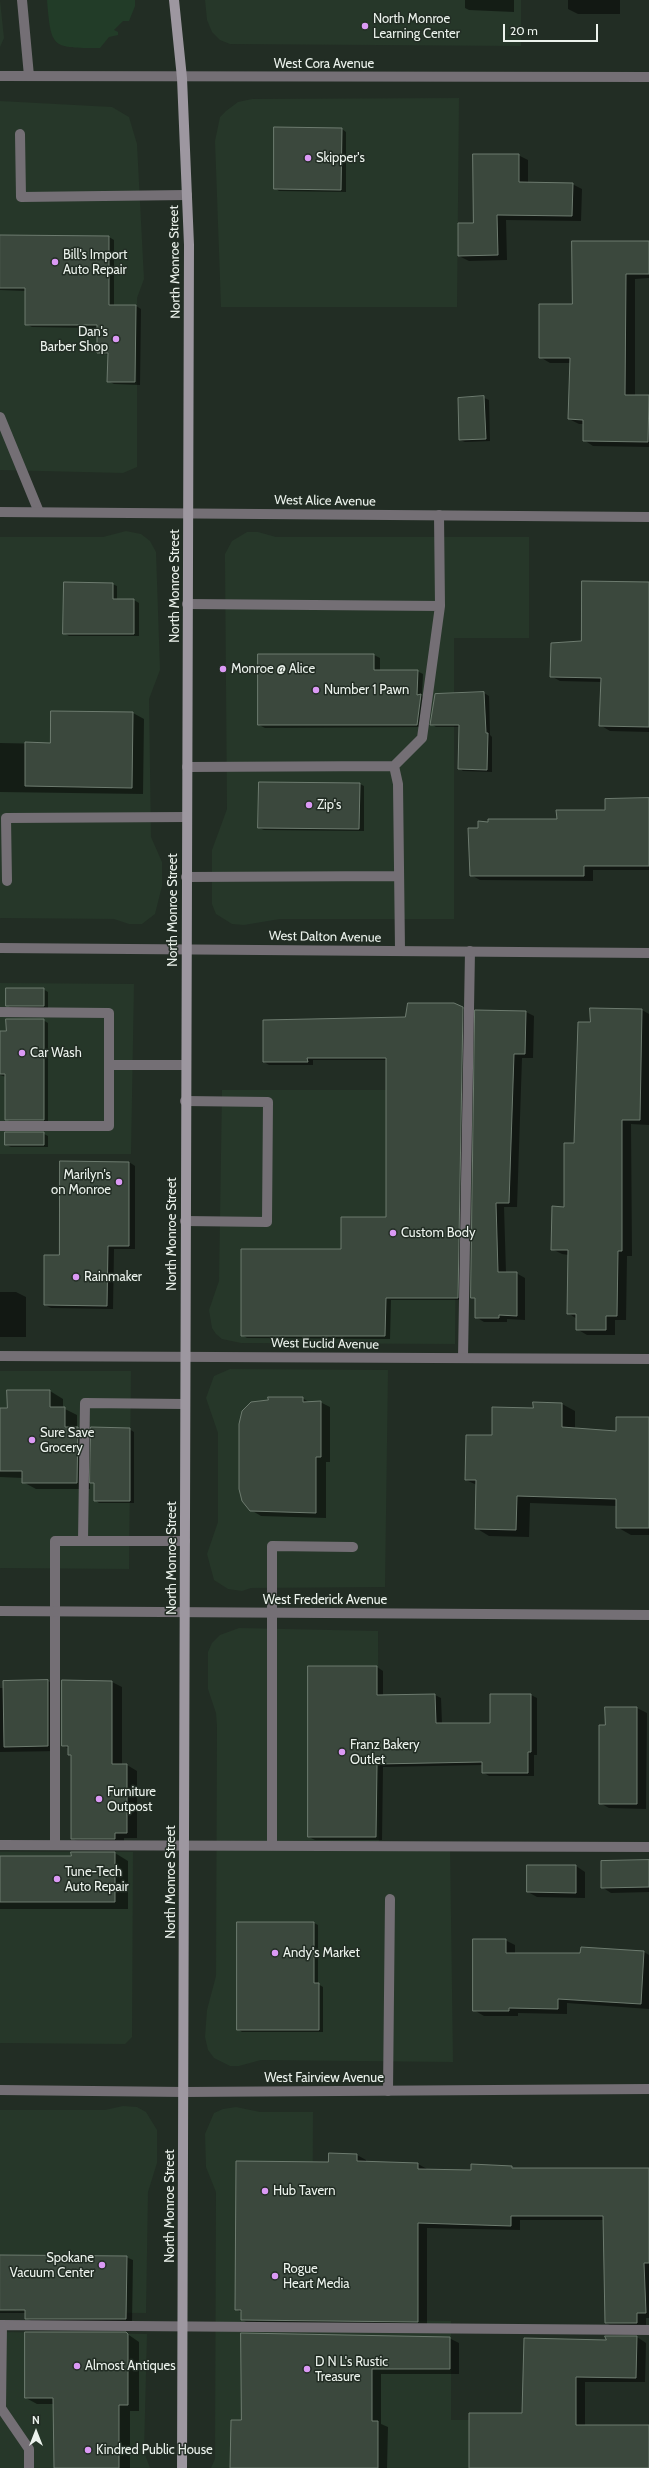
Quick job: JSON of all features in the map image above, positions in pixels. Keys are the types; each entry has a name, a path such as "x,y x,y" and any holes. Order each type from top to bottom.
{"main road":[{"name":"North Monroe Street","path":"174,0 182,78 189,245 184,1356 185,1613 182,2468"}],"street":[{"path":"22,0 29,76"},
{"name":"West Cora Avenue","path":"0,76 182,78 649,77"},
{"path":"20,134 21,196 187,195"},
{"path":"0,417 38,512"},
{"name":"West Alice Avenue","path":"0,512 649,517"},
{"path":"187,767 394,766 422,738 440,606 439,515"},
{"path":"188,604 440,606"},
{"path":"394,766 398,784 400,950"},
{"path":"7,881 6,818 187,817"},
{"path":"186,877 399,876"},
{"name":"West Dalton Avenue","path":"0,948 186,948 649,953"},
{"path":"463,1358 470,951"},
{"path":"0,1012 109,1013 109,1126 0,1126"},
{"path":"109,1065 185,1066"},
{"path":"185,1101 268,1102 266,1222 185,1221"},
{"name":"West Euclid Avenue","path":"0,1356 649,1359"},
{"path":"83,1541 84,1403 184,1404"},
{"path":"55,1845 55,1541 185,1541"},
{"path":"272,1845 272,1546 353,1547"},
{"name":"West Frederick Avenue","path":"0,1611 649,1615"},
{"path":"0,1845 649,1847"},
{"path":"388,2091 390,1899"},
{"name":"West Fairview Avenue","path":"0,2090 184,2092 649,2090"},
{"path":"29,2468 29,2449 2,2408 1,2325 649,2330"}],"shaded area":[{"path":"0,0 4,38 0,47"},
{"path":"47,0 135,0 135,6 129,21 123,21 114,30 118,32 118,35 109,37 100,48 72,47 63,46 53,37 48,16"},
{"name":"North Monroe Learning Center","path":"205,0 521,0 521,46 230,44 220,40 212,32 207,20"},
{"path":"459,98 457,307 221,307 215,141 220,117 226,111 238,102 252,99"},
{"path":"0,101 112,107 129,117 137,144 144,279 137,298 137,467 123,473 0,470"},
{"path":"126,531 141,534 150,541 156,552 160,670 149,699 151,837 162,862 162,886 155,914 142,924 129,924 114,919 0,918 0,537 103,537"},
{"path":"247,532 258,532 276,537 529,537 529,638 454,638 454,919 280,919 244,925 232,924 216,914 212,904 212,850 227,809 225,554 232,541"},
{"path":"0,983 134,984 131,1154 0,1154"},
{"path":"222,1090 457,1090 455,1344 241,1343 222,1339 216,1334 212,1328 209,1310 219,1281"},
{"path":"230,1369 388,1370 385,1587 251,1588 242,1591 228,1589 214,1580 207,1554 218,1522 218,1433 206,1398 214,1376"},
{"path":"0,1371 131,1371 129,1569 0,1568"},
{"path":"239,1628 378,1631 379,1842 450,1843 453,2062 261,2060 239,2066 230,2066 214,2058 208,2050 205,2037 207,2010 216,1976 217,1726 216,1713 208,1689 208,1652 212,1643 220,1635"},
{"path":"0,1852 133,1852 132,2037 125,2044 0,2043"},
{"path":"123,2106 137,2107 146,2112 157,2130 157,2163 148,2192 146,2313 0,2312 0,2110 105,2110"},
{"path":"236,2107 260,2112 313,2112 312,2319 451,2321 451,2420 470,2420 469,2468 211,2468 215,2459 216,2192 206,2167 205,2134 214,2113 223,2109"},
{"path":"0,2332 147,2334 144,2452 150,2468 0,2468"}],"building":[{"name":"Skipper's","path":"274,127 342,128 341,190 274,189"},
{"path":"473,154 519,154 519,182 573,183 572,216 497,215 498,255 458,256 458,223 473,223"},
{"path":"0,235 109,236 109,305 136,305 135,382 107,382 108,353 97,353 97,325 25,325 25,288 0,288"},
{"path":"572,241 649,241 649,274 626,274 625,395 649,395 648,442 583,441 583,420 568,419 570,358 539,358 539,304 572,304"},
{"path":"484,396 486,439 459,440 458,398"},
{"path":"582,581 649,582 649,727 599,726 601,678 550,677 551,643 581,641"},
{"path":"64,582 113,583 113,599 134,599 134,634 63,634"},
{"name":"Number 1 Pawn","path":"258,654 374,654 374,670 418,670 417,695 421,694 417,725 258,725"},
{"path":"484,692 486,733 488,733 487,770 458,769 459,725 430,725 435,694"},
{"path":"51,711 133,712 132,788 25,786 25,742 50,743"},
{"name":"Zip's","path":"259,782 360,783 359,829 258,828"},
{"path":"649,798 649,866 584,866 584,876 470,876 468,828 478,828 478,821 488,822 488,819 557,819 556,810 605,810 605,799"},
{"path":"6,988 44,988 44,1006 6,1006"},
{"name":"Custom Body","path":"408,1003 454,1003 463,1007 458,1298 386,1298 385,1336 241,1336 241,1249 341,1249 341,1217 386,1217 386,1058 307,1058 308,1062 263,1062 263,1020 405,1017"},
{"path":"590,1008 642,1009 640,1120 622,1120 622,1251 618,1251 617,1316 606,1316 606,1330 576,1330 576,1314 567,1314 568,1250 551,1250 552,1206 564,1207 564,1143 574,1143 578,1022 590,1022"},
{"path":"475,1010 526,1011 525,1054 514,1054 509,1203 496,1203 498,1272 517,1272 517,1316 499,1315 499,1318 475,1318 475,1298 471,1298"},
{"name":"Car Wash","path":"6,1019 44,1019 44,1120 5,1120 5,1074 0,1074 0,1031 6,1031"},
{"path":"5,1132 44,1132 44,1145 5,1145"},
{"path":"60,1161 129,1162 129,1246 108,1246 107,1306 44,1305 44,1255 59,1255"},
{"name":"Sure Save Grocery","path":"7,1390 50,1390 50,1407 65,1407 65,1427 78,1427 77,1483 22,1483 22,1471 0,1471 0,1408 7,1408"},
{"path":"268,1397 303,1397 303,1402 321,1401 321,1457 316,1457 316,1513 250,1511 242,1501 239,1489 239,1424 242,1411 251,1402 268,1400"},
{"path":"533,1402 562,1403 562,1427 616,1431 616,1417 649,1417 649,1528 616,1528 616,1499 517,1496 516,1530 475,1529 476,1480 465,1480 466,1435 492,1435 492,1407 533,1408"},
{"path":"91,1427 130,1428 130,1501 94,1501 94,1483 90,1483"},
{"path":"308,1666 377,1666 377,1695 435,1694 436,1723 490,1723 490,1694 531,1694 531,1752 528,1752 528,1773 482,1773 482,1762 377,1764 376,1837 308,1837"},
{"path":"48,1680 48,1746 4,1747 3,1681"},
{"path":"62,1680 112,1681 112,1764 127,1764 127,1833 115,1833 115,1839 71,1839 71,1755 68,1755 68,1746 62,1746"},
{"path":"605,1707 637,1707 637,1804 599,1804 599,1725 605,1725"},
{"name":"Tune-Tech Auto Repair","path":"71,1852 115,1852 115,1902 0,1902 0,1856 71,1856"},
{"path":"649,1860 649,1887 601,1888 601,1861"},
{"path":"527,1865 576,1865 576,1893 527,1892"},
{"name":"Andy's Market","path":"237,1922 314,1922 314,1983 319,1983 319,2030 237,2030"},
{"path":"473,1939 506,1939 506,1953 580,1953 581,1947 644,1951 641,2004 558,1999 558,2009 509,2008 509,2011 473,2011"},
{"path":"329,2153 357,2154 357,2161 418,2163 418,2169 471,2170 471,2164 512,2166 512,2168 649,2168 649,2263 644,2263 646,2313 637,2313 637,2323 605,2323 603,2216 511,2216 511,2226 418,2223 418,2322 241,2320 241,2310 235,2310 236,2161 328,2162"},
{"path":"0,2255 127,2256 126,2319 25,2319 25,2310 0,2310"},
{"name":"Almost Antiques","path":"25,2332 126,2332 128,2334 128,2405 119,2405 119,2468 54,2468 53,2398 25,2398"},
{"path":"241,2333 450,2337 450,2369 372,2369 372,2421 378,2421 378,2468 230,2468 231,2420 241,2420"},
{"path":"605,2336 637,2336 636,2378 576,2377 576,2425 649,2425 649,2468 469,2468 469,2413 522,2413 524,2338 606,2340"}],"place":[{"name":"North Monroe Learning Center","path":"365,26"},
{"name":"Skipper's","path":"308,158"},
{"name":"Bill's Import Auto Repair","path":"55,262"},
{"name":"Dan's Barber Shop","path":"116,339"},
{"name":"Monroe @ Alice","path":"223,669"},
{"name":"Number 1 Pawn","path":"316,690"},
{"name":"Zip's","path":"309,805"},
{"name":"Car Wash","path":"22,1053"},
{"name":"Marilyn's on Monroe","path":"119,1182"},
{"name":"Custom Body","path":"393,1233"},
{"name":"Rainmaker","path":"76,1277"},
{"name":"Sure Save Grocery","path":"32,1440"},
{"name":"Franz Bakery Outlet","path":"342,1752"},
{"name":"Furniture Outpost","path":"99,1799"},
{"name":"Tune-Tech Auto Repair","path":"57,1879"},
{"name":"Andy's Market","path":"275,1953"},
{"name":"Hub Tavern","path":"265,2191"},
{"name":"Spokane Vacuum Center","path":"102,2265"},
{"name":"Rogue Heart Media","path":"275,2276"},
{"name":"Almost Antiques","path":"77,2366"},
{"name":"D N L's Rustic Treasure","path":"307,2369"},
{"name":"Kindred Public House","path":"88,2450"}]}
